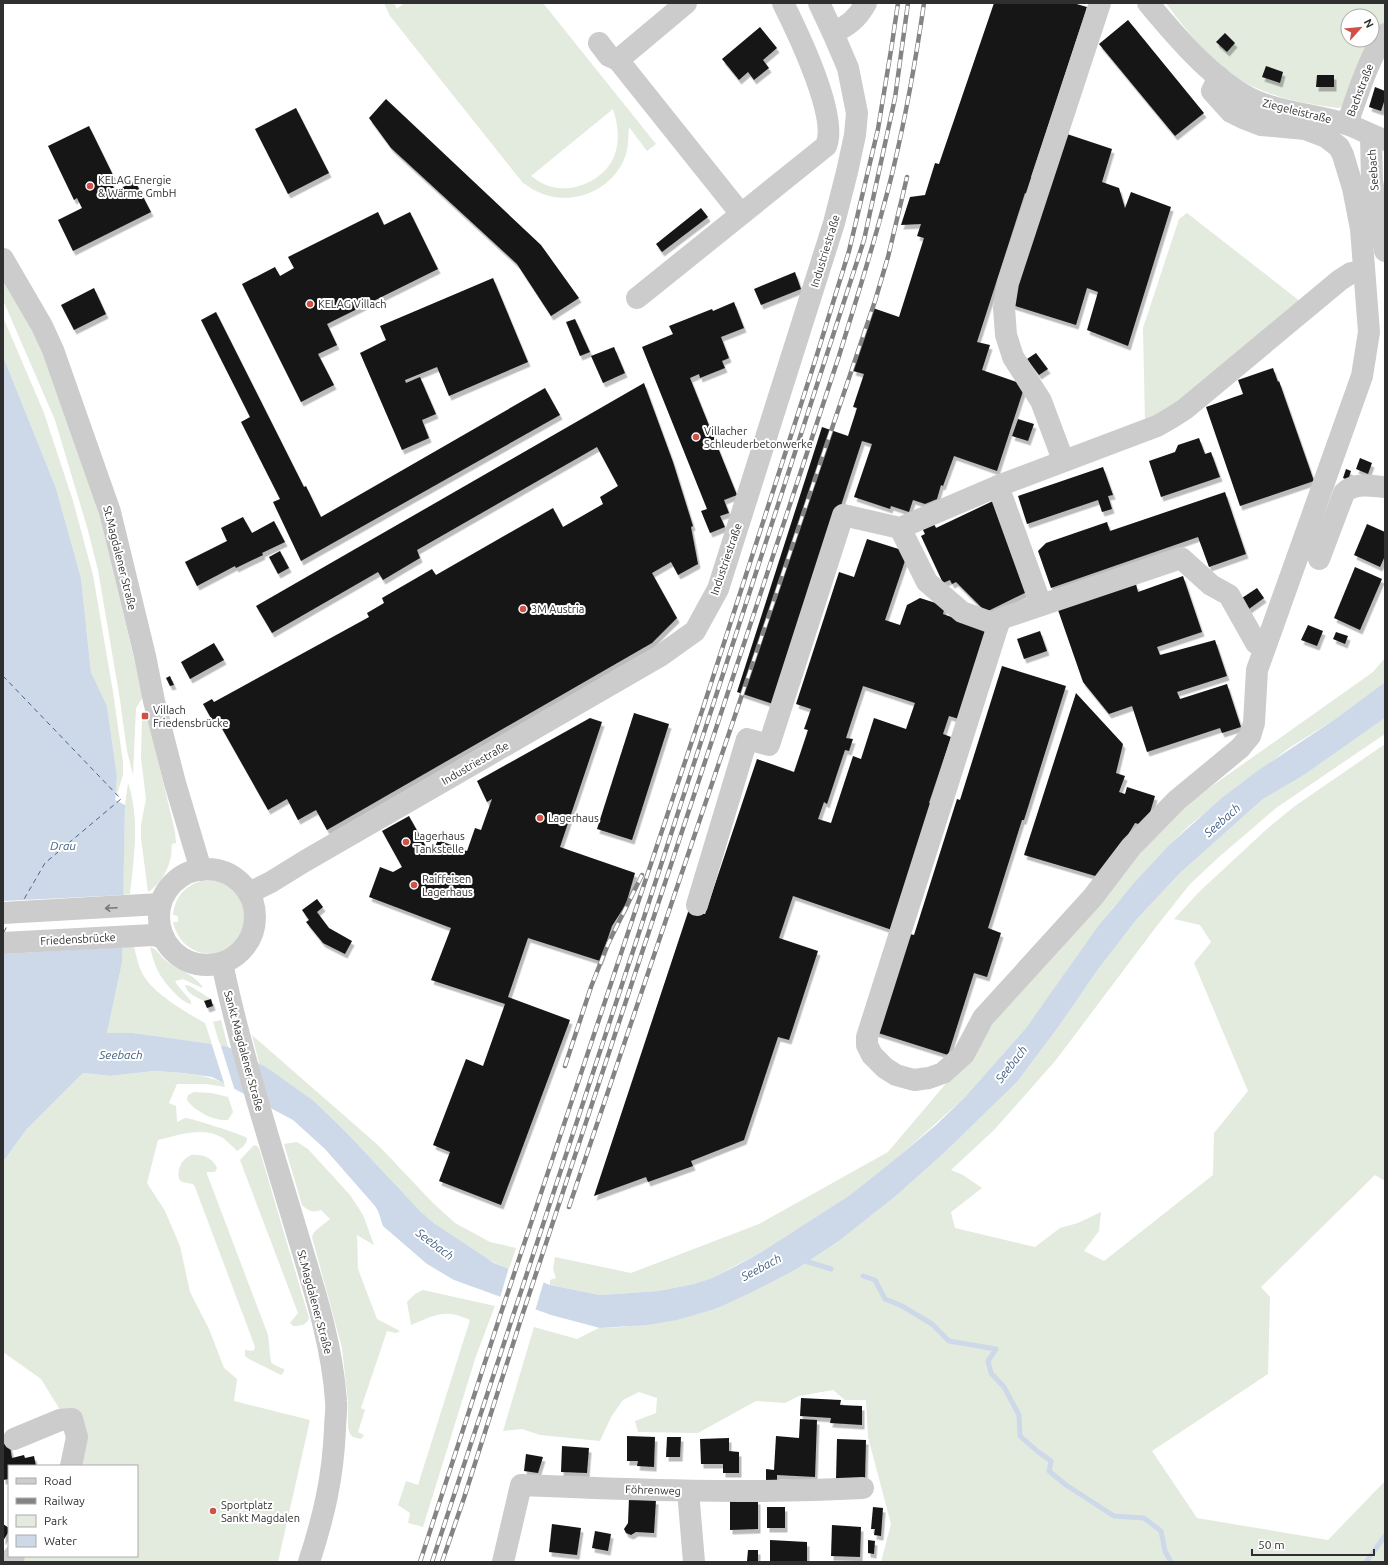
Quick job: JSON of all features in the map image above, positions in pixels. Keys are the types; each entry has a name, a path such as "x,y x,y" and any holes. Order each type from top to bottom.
{"street":[{"path":"618,60 686,3"},
{"path":"637,298 826,146 829,139 829,126 825,108 806,50 783,3"},
{"name":"Industriestraße","path":"249,893 271,882 660,656 695,631 718,589 830,237 848,172 855,135 856,113 848,68 819,3"},
{"path":"833,33 849,25 861,12 866,3"},
{"path":"1063,460 1041,401 1013,357 1006,335 1004,308 1008,283 1100,3"},
{"name":"Ziegeleistraße","path":"1148,3 1174,35 1219,77 1239,92 1262,104 1348,124 1378,138"},
{"name":"Bachstraße","path":"1348,124 1364,78 1385,34"},
{"path":"599,43 609,56 618,60 741,214"},
{"path":"1219,77 1212,91 1231,112 1261,125 1305,129 1326,137 1339,147 1353,188 1360,222 1369,332 1362,376 1266,645 1257,670 1254,723 1250,736 1240,748 1177,800 1131,847 1093,897 982,1018 964,1054 943,1073 929,1078 914,1080 896,1075 885,1068 872,1055 867,1037 1000,619 1181,558 1211,585 1229,595 1256,643 1266,645"},
{"name":"Seebach","path":"1378,138 1372,181 1385,251"},
{"name":"St.Magdalener Straße","path":"3,259 42,326 53,350 110,512 145,656 154,701 175,783 202,870"},
{"path":"697,905 748,738 769,745 843,515 900,528 1063,460 1157,426 1171,418 1267,342 1340,280 1351,273 1363,271"},
{"path":"998,486 1041,605"},
{"path":"1319,559 1344,493 1349,488 1359,486 1385,487"},
{"path":"900,528 927,582 962,612 998,625"},
{"path":"3,913 155,905 180,878 192,872 202,870 222,872 236,879 249,893 254,904 255,921 249,942 237,955 222,963 212,966 192,963 179,956 158,937 159,919 155,905"},
{"name":"Friedensbrücke","path":"3,943 158,937"},
{"name":"Sankt Magdalener Straße","path":"222,963 235,1020 268,1139"},
{"name":"St.Magdalener Straße","path":"268,1139 322,1318 329,1350 336,1402 332,1475 323,1515 308,1562"},
{"path":"14,1439 60,1420 72,1419 77,1437 71,1465"},
{"name":"Föhrenweg","path":"503,1562 521,1485 688,1492 863,1488"},
{"path":"688,1492 694,1562"}],"green space":[{"path":"384,3 394,3 397,9 404,3 543,3 656,144 647,151 629,127 628,146 625,157 619,169 600,188 588,194 562,198 549,196 534,190 523,183 390,16","holes":["613,109 618,132 617,148 611,163 598,177 581,186 562,188 547,185 531,176"]},
{"path":"1166,3 1385,3 1385,21 1380,29 1380,8 1340,8 1340,48 1369,48 1344,105 1339,108 1286,99 1252,86 1237,78 1222,67 1186,30"},
{"path":"1187,213 1301,302 1176,406 1145,421 1143,328 1179,219"},
{"path":"3,269 35,335 72,423 86,465 101,521 143,696 136,708 133,775 127,751 98,570 87,527 55,420 3,300"},
{"path":"3,317 44,413 73,501 93,575 113,692 123,762 123,775 115,800 117,776 107,706 91,672 81,578 56,488 3,356"},
{"path":"1385,658 1385,682 1334,720 1289,748 1191,824 1169,845 1111,910 1026,1028 965,1097 904,1152 850,1195 763,1251 712,1278 694,1284 658,1291 600,1295 550,1285 550,1280 556,1278 553,1269 555,1257 631,1273 759,1224 888,1152 959,1068 1027,980 1178,810 1373,672"},
{"path":"144,712 147,714 175,832 176,843 172,844 170,861 166,871 156,885 148,892 141,838 141,825 146,799 141,758 142,719"},
{"path":"1385,718 1385,734 1276,808 1190,884 1056,1060 994,1130 951,1170 963,1175 982,1188 951,1212 955,1228 1035,1247 1060,1228 1078,1223 1101,1212 1099,1231 1084,1251 1104,1261 1213,1175 1214,1133 1248,1091 1194,963 1211,942 1200,925 1174,919 1200,891 1268,828 1295,806 1385,744 1385,1181 1375,1175 1261,1287 1270,1297 1268,1374 1152,1451 1197,1518 1328,1540 1385,1481 1385,1562 881,1562 891,1524 868,1437 866,1400 845,1400 833,1390 799,1396 785,1403 756,1401 698,1433 638,1432 635,1421 656,1413 657,1398 639,1392 623,1400 611,1417 600,1441 540,1435 522,1429 503,1431 534,1327 577,1339 599,1328 624,1327 718,1308 795,1270 839,1241 897,1195 944,1153 1017,1082 1059,1026 1099,968 1137,919 1180,873 1263,799 1304,775"},
{"path":"128,783 134,810 135,838 130,894 123,895 125,805"},
{"path":"203,880 224,882 230,885 243,900 247,913 247,923 244,931 234,945 211,954 194,950 186,945 176,931 173,922 178,922 178,916 173,915 176,902 179,897 191,885"},
{"path":"134,946 139,967 147,981 170,1002 205,1023 212,1044 133,1033 107,1033 122,963 122,947"},
{"path":"150,947 156,950 169,963 193,977 202,986 202,988 183,979 175,981 191,1001 191,1004 182,1000 163,980 155,965"},
{"path":"185,985 190,986 211,999 204,1001 195,997 188,991"},
{"path":"221,1020 228,1047 220,1045 213,1022"},
{"path":"252,1035 379,1146 433,1203 455,1223 490,1242 516,1248 509,1269 485,1258 462,1244 421,1212 347,1133 314,1101 259,1063"},
{"path":"154,1071 198,1075 224,1083 225,1087 206,1084 177,1084 169,1103 176,1106 177,1122 185,1118 190,1119 227,1130 247,1138 244,1146 237,1151 223,1138 215,1134 199,1132 158,1140 147,1183 165,1211 180,1246 190,1292 209,1329 224,1368 237,1379 234,1401 310,1420 278,1562 17,1562 21,1557 138,1557 138,1465 77,1465 88,1436 79,1411 62,1413 41,1379 3,1352 3,1162 26,1130 83,1073 110,1076"},
{"path":"194,1092 212,1093 228,1097 233,1112 228,1120 217,1119 205,1115 195,1108 187,1100 188,1095"},
{"path":"297,1142 308,1149 350,1195 363,1215 374,1245 357,1235 358,1269 377,1319 400,1331 396,1333 387,1331 361,1408 365,1410 358,1432 364,1435 361,1439 353,1437 348,1428 348,1402 342,1348 312,1237 314,1232 330,1219 321,1210 311,1211 302,1205 284,1144"},
{"path":"254,1145 259,1148 309,1318 305,1324 293,1326 290,1323 298,1313 240,1160"},
{"path":"191,1155 206,1157 215,1164 217,1168 215,1172 207,1172 207,1174 268,1335 271,1362 284,1369 284,1372 281,1375 245,1356 245,1350 253,1351 255,1348 254,1344 195,1187 193,1184 182,1182 179,1179 180,1165"},
{"path":"423,1290 495,1306 476,1356 423,1527 408,1523 410,1513 398,1505 406,1481 418,1485 470,1320 453,1314 440,1314 411,1325 407,1302 415,1294"}],"water":[{"name":"Drau","path":"3,356 56,488 81,578 91,672 107,706 117,776 115,800 125,805 122,963 107,1033 133,1033 220,1045 228,1047 266,1067 314,1101 347,1133 421,1212 435,1224 494,1263 550,1285 600,1295 658,1291 694,1284 712,1278 763,1251 850,1195 936,1125 965,1097 1026,1028 1099,925 1134,883 1169,845 1223,797 1260,769 1334,720 1385,682 1385,718 1304,775 1263,799 1180,873 1137,919 1099,968 1059,1026 1017,1082 944,1153 897,1195 839,1241 795,1270 718,1308 677,1320 647,1325 600,1328 551,1315 454,1280 427,1264 383,1226 375,1206 325,1149 293,1120 212,1077 154,1071 110,1076 83,1073 26,1130 3,1162"}],"pier":[{"path":"125,895 124,947 3,954 3,901"},
{"path":"211,1042 220,1043 235,1091 225,1086"},
{"path":"509,1267 544,1281 535,1311 500,1298"}],"building":[{"path":"994,3 1073,3 1087,7 1031,177 1047,187 1064,133 1112,149 1102,182 1119,188 1125,208 1131,192 1171,207 1128,346 1087,330 1098,292 1087,288 1076,325 1009,304 1041,204 1025,193 977,342 990,345 982,370 1025,385 997,471 954,456 943,486 941,485 937,499 925,504 913,500 909,512 891,506 890,509 854,497 872,444 862,441 776,705 737,692 822,427 848,436 857,408 853,407 864,374 853,371 873,308 899,317 924,238 917,236 921,224 901,225 910,197 925,195 935,163 939,164"},
{"path":"1128,20 1204,113 1175,136 1099,44"},
{"path":"760,27 777,48 763,60 769,68 754,80 748,72 739,80 722,59"},
{"path":"1225,33 1235,43 1227,52 1216,42"},
{"path":"1266,66 1283,72 1280,83 1262,77"},
{"path":"1317,75 1334,75 1334,87 1316,87"},
{"path":"1375,87 1385,91 1385,99 1381,111 1369,107"},
{"path":"386,99 541,245 579,298 551,316 517,264 391,148 369,118"},
{"path":"296,108 329,173 288,194 255,129"},
{"name":"KELAG Energie & Wärme GmbH","path":"89,126 115,179 111,181 115,191 135,181 151,212 73,251 58,220 82,208 77,198 74,200 48,146"},
{"path":"701,208 708,217 662,252 656,244"},
{"name":"KELAG Villach","path":"378,212 384,225 410,212 438,269 327,324 337,345 318,354 334,385 301,402 242,284 275,267 280,276 294,268 288,257"},
{"path":"795,272 801,289 761,305 754,289"},
{"path":"493,278 528,362 449,396 437,367 405,380 406,383 420,377 436,414 422,420 429,438 402,450 360,353 386,340 380,326"},
{"path":"94,288 106,314 74,330 61,305"},
{"name":"Villacher Schleuderbetonwerke","path":"734,302 744,328 721,337 729,358 722,361 725,368 700,378 699,374 690,378 737,495 724,500 729,513 720,516 725,527 710,533 701,511 707,509 642,347 673,334 669,326"},
{"path":"216,312 304,487 306,486 321,517 545,388 560,415 301,561 273,502 280,499 241,422 250,417 201,320"},
{"path":"575,319 590,352 580,356 566,322"},
{"path":"614,347 625,373 603,383 591,356"},
{"path":"1036,353 1048,369 1039,375 1027,359"},
{"path":"1273,368 1278,382 1279,381 1314,481 1240,506 1206,407 1243,394 1238,380"},
{"name":"3M Austria","path":"644,383 673,462 693,526 691,527 698,564 678,575 671,562 652,573 677,618 652,643 327,830 316,810 298,820 287,799 268,810 216,718 212,720 203,704 212,699 214,702 369,617 367,613 384,603 382,598 432,569 436,575 553,508 563,527 603,504 600,497 618,486 597,447 417,550 420,558 383,580 378,572 272,633 256,606"},
{"path":"1018,419 1034,424 1028,441 1012,436"},
{"path":"1199,438 1205,454 1211,452 1220,477 1161,497 1149,461 1175,452 1178,445"},
{"path":"1360,458 1372,463 1368,474 1356,469"},
{"path":"1103,467 1113,495 1108,496 1112,509 1102,512 1098,500 1027,524 1018,496"},
{"path":"1346,469 1351,471 1348,480 1343,478"},
{"path":"1225,492 1246,554 1209,567 1198,537 1051,588 1038,551 1046,543 1107,522 1110,531"},
{"path":"995,500 1031,590 986,612 956,582 952,584 950,580 943,583 921,536 925,534 922,528 933,522 936,528"},
{"path":"243,517 252,533 274,521 285,542 262,553 263,555 236,568 235,566 197,586 185,562 227,541 221,528"},
{"path":"1367,524 1385,532 1385,556 1380,567 1354,555"},
{"path":"867,539 908,552 885,620 900,625 907,605 920,598 945,606 943,614 988,630 959,719 949,716 943,734 951,737 929,803 934,804 892,930 793,896 779,938 818,951 789,1040 778,1037 744,1140 691,1161 693,1166 648,1182 646,1177 594,1196 689,909 705,914 757,759 794,772 808,730 804,729 811,709 796,704 839,572 854,577","holes":["863,686 915,703 906,729 874,718 861,759 853,756 831,823 818,819 824,802 827,804 845,750 849,751 853,739 846,738"]},
{"path":"280,551 289,568 278,574 269,557"},
{"path":"1355,567 1382,579 1360,630 1334,618"},
{"path":"1183,576 1202,632 1157,647 1160,655 1215,640 1227,676 1177,692 1180,699 1227,684 1241,727 1222,733 1220,728 1147,752 1132,706 1109,714 1083,682 1058,610 1136,584 1138,592"},
{"path":"1257,588 1264,598 1249,609 1242,598"},
{"path":"1308,625 1323,631 1317,646 1301,640"},
{"path":"1040,631 1047,651 1024,659 1017,639"},
{"path":"1336,632 1348,636 1345,644 1333,639"},
{"path":"214,643 224,660 190,679 181,662"},
{"path":"1002,666 1066,686 988,928 1001,933 987,977 974,973 948,1055 875,1032 906,933 914,935 957,799 960,800"},
{"path":"170,676 174,685 170,686 166,678"},
{"path":"1076,693 1123,744 1116,773 1125,776 1119,792 1125,794 1127,787 1155,796 1146,826 1135,823 1102,878 1024,855"},
{"path":"634,713 669,724 632,840 597,829"},
{"path":"590,718 602,722 560,847 635,873 626,904 612,926 600,961 528,938 508,997 570,1020 501,1205 439,1181 450,1152 433,1145 466,1059 483,1066 505,1004 431,980 451,928 369,897 380,867 393,872 402,867 382,831 409,816 429,852 434,849 438,840 467,851 475,828 481,830 492,799 487,802 477,781"},
{"path":"317,899 323,907 317,912 329,928 352,941 345,954 323,943 306,922 309,920 302,910"},
{"path":"211,999 213,1006 207,1008 204,1001"},
{"path":"801,1398 841,1400 840,1405 862,1406 862,1425 830,1423 831,1418 800,1416"},
{"path":"800,1419 817,1420 815,1477 777,1475 777,1482 766,1482 766,1469 774,1470 776,1436 799,1438"},
{"path":"627,1436 655,1437 654,1467 637,1466 638,1461 627,1461"},
{"path":"667,1437 681,1437 680,1457 666,1457"},
{"path":"729,1438 729,1451 739,1452 739,1473 723,1473 723,1464 701,1464 700,1439"},
{"path":"837,1439 866,1440 865,1480 836,1479"},
{"path":"9,1441 12,1458 24,1455 25,1458 34,1456 36,1465 8,1465 8,1479 3,1480 3,1442"},
{"path":"562,1446 589,1448 587,1473 561,1472"},
{"path":"526,1454 543,1457 538,1473 524,1471"},
{"path":"629,1498 656,1500 654,1533 636,1532 631,1535 626,1533 624,1529 628,1523"},
{"path":"730,1500 758,1500 758,1529 730,1530"},
{"path":"767,1507 785,1507 785,1528 767,1528"},
{"path":"873,1507 883,1508 881,1536 874,1535 875,1529 871,1529"},
{"path":"3,1524 8,1527 8,1533 3,1541"},
{"path":"552,1524 581,1528 577,1555 549,1552"},
{"path":"832,1525 861,1527 860,1557 831,1556"},
{"path":"595,1531 611,1534 608,1551 592,1548"},
{"path":"770,1540 807,1542 807,1562 770,1562"},
{"path":"868,1540 875,1541 874,1554 868,1553"},
{"path":"748,1550 758,1550 758,1561 747,1561"}],"waterway":[{"path":"802,1260 831,1269"},
{"path":"863,1276 875,1280 885,1299 902,1306 932,1324 949,1341 996,1349 988,1361 991,1373 1004,1387 1019,1415 1020,1436 1051,1461 1049,1471 1066,1485 1114,1516 1144,1518 1161,1531 1165,1551 1171,1562"},
{"path":"1366,1562 1385,1536"}],"ferry route":[{"path":"3,676 121,799 45,863 23,901"},
{"path":"4,932 8,924"}],"railway":[{"path":"420,1562 501,1313 704,705 849,251 878,129 898,3"},
{"path":"432,1562 635,945 864,240 895,98 908,3"},
{"path":"442,1562 839,356 874,240 893,170 918,45 924,3"},
{"path":"569,1207 875,301 888,257 907,177"},
{"path":"565,1066 591,987 608,944 642,875"}],"place":[{"name":"KELAG Energie & Wärme GmbH","path":"90,186"},
{"name":"KELAG Villach","path":"310,304"},
{"name":"Villacher Schleuderbetonwerke","path":"696,437"},
{"name":"3M Austria","path":"523,609"},
{"name":"Villach Friedensbrücke","path":"145,716"},
{"name":"Lagerhaus","path":"540,818"},
{"name":"Lagerhaus Tankstelle","path":"406,842"},
{"name":"Raiffeisen Lagerhaus","path":"414,885"},
{"name":"Sportplatz Sankt Magdalen","path":"213,1511"}]}
